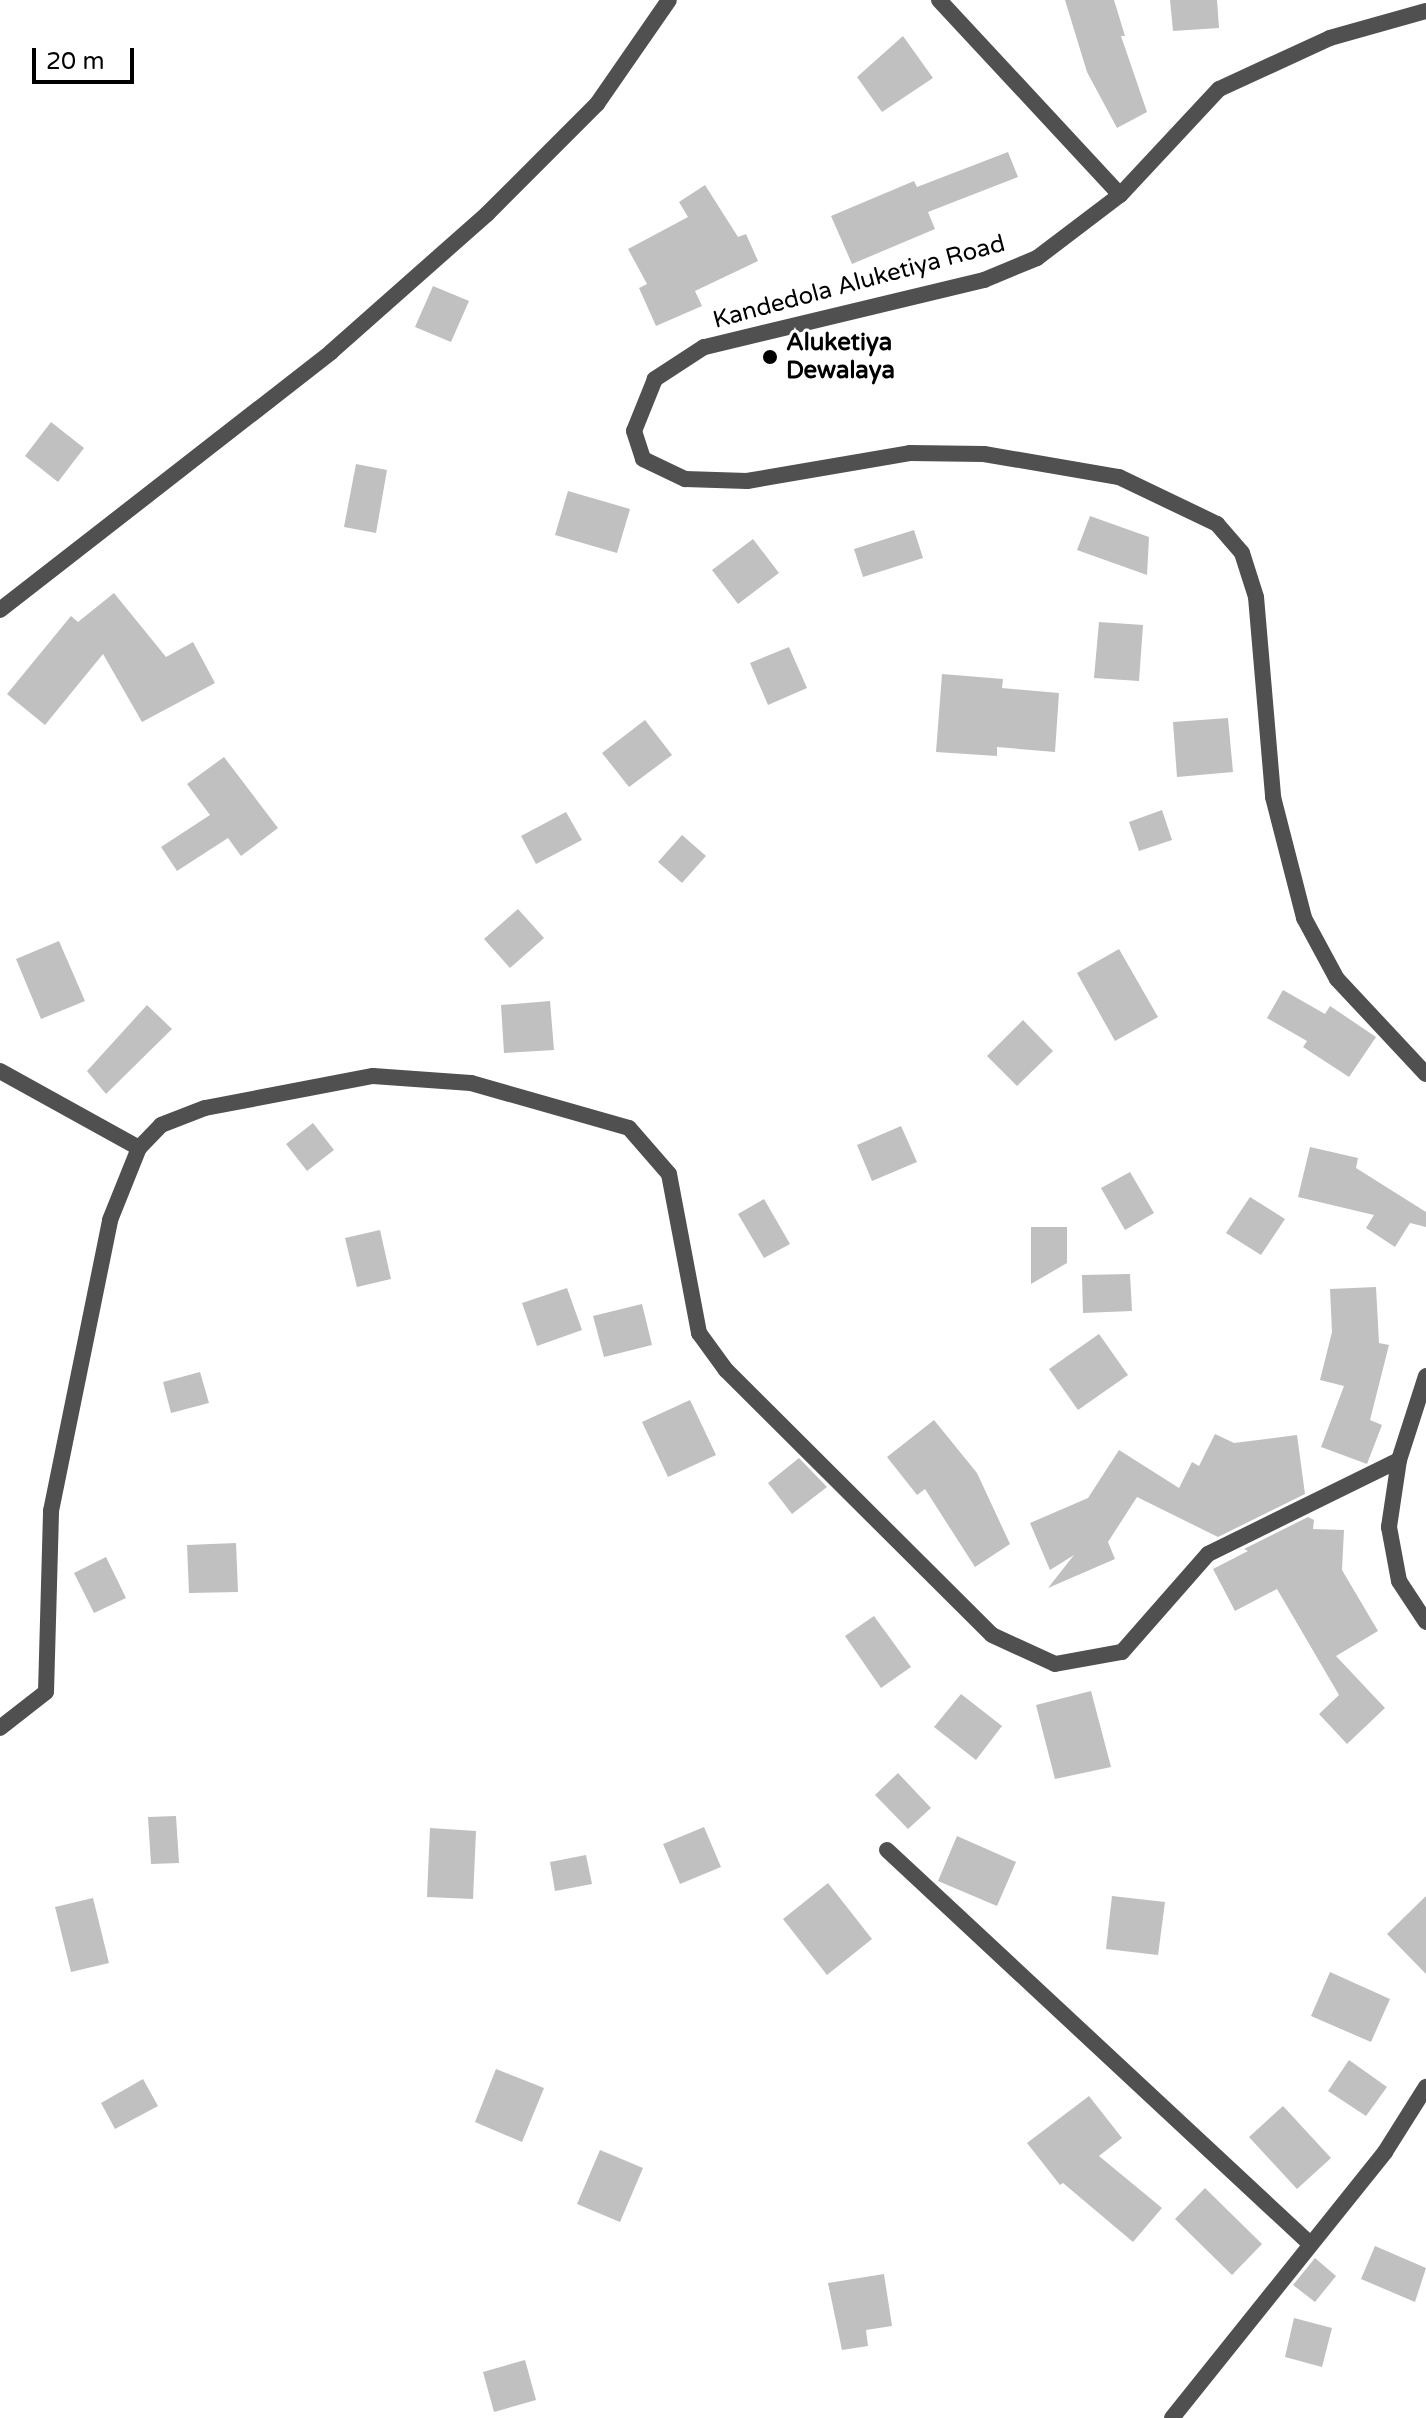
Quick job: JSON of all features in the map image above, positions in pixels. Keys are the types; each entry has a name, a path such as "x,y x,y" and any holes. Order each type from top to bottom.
{"street":[{"path":"0,610 331,352 487,214 597,104 669,0"},
{"path":"939,0 1120,195"},
{"name":"Kandedola Aluketiya Road","path":"1426,11 1330,38 1219,89 1120,195 1037,258 984,280 704,347 655,379 634,431 643,459 685,479 747,481 910,453 984,454 1119,477 1217,524 1242,553 1256,597 1273,797 1304,918 1337,979 1426,1074"},
{"path":"0,1071 139,1148"},
{"path":"0,1728 46,1692 51,1511 110,1220 139,1148 161,1125 205,1108 373,1076 471,1083 629,1128 669,1174 699,1333 726,1370 992,1635 1055,1664 1122,1652 1208,1554 1399,1460"},
{"path":"1426,1376 1399,1460 1389,1527 1399,1581 1426,1622"},
{"path":"887,1850 1309,2243"},
{"path":"1172,2418 1309,2243 1385,2152 1426,2087"}],"building":[{"path":"1065,0 1114,0 1125,36 1121,36 1147,112 1117,128 1087,72"},
{"path":"1170,0 1217,0 1219,28 1173,31"},
{"path":"903,36 933,78 882,112 857,77"},
{"path":"1008,152 1018,177 928,212 935,229 852,264 831,216 914,181 917,187"},
{"path":"705,185 738,237 746,234 758,261 695,291 702,306 656,326 639,288 647,284 628,249 688,217 679,202"},
{"path":"433,286 469,301 451,342 415,327"},
{"path":"51,422 84,448 58,482 25,456"},
{"path":"356,464 387,470 376,533 344,527"},
{"path":"568,491 630,509 617,553 555,535"},
{"path":"1090,516 1149,537 1147,575 1077,550"},
{"path":"914,530 923,558 863,577 854,549"},
{"path":"753,539 779,573 738,604 712,570"},
{"path":"114,593 166,657 193,642 215,683 142,722 103,654 45,725 7,694 71,616 78,622"},
{"path":"1099,622 1143,625 1139,681 1094,678"},
{"path":"789,647 807,688 768,705 750,663"},
{"path":"942,674 1003,679 1002,688 1059,693 1055,752 997,747 997,756 936,752"},
{"path":"1228,718 1233,772 1177,777 1173,722"},
{"path":"645,720 672,755 629,787 602,753"},
{"path":"224,757 278,828 241,856 228,838 177,871 161,847 210,815 187,784"},
{"path":"1162,810 1172,840 1139,851 1129,822"},
{"path":"566,812 582,840 536,864 521,836"},
{"path":"682,835 706,856 682,883 658,862"},
{"path":"518,909 544,938 510,968 484,939"},
{"path":"59,941 85,1001 41,1019 16,959"},
{"path":"1119,949 1158,1017 1115,1041 1077,973"},
{"path":"1283,990 1325,1014 1330,1006 1376,1037 1349,1077 1303,1047 1307,1041 1267,1018"},
{"path":"550,1001 554,1050 504,1053 501,1005"},
{"path":"147,1005 172,1029 106,1094 87,1071"},
{"path":"1023,1020 1053,1051 1017,1086 987,1056"},
{"path":"313,1123 334,1150 307,1171 286,1144"},
{"path":"901,1126 917,1162 872,1181 857,1145"},
{"path":"1310,1147 1358,1158 1356,1168 1426,1212 1426,1227 1410,1223 1395,1247 1366,1228 1374,1215 1298,1197"},
{"path":"1130,1172 1154,1213 1125,1230 1101,1188"},
{"path":"1250,1197 1285,1219 1261,1255 1226,1233"},
{"path":"764,1199 790,1244 764,1258 738,1214"},
{"path":"1031,1227 1067,1227 1067,1263 1031,1284"},
{"path":"380,1230 391,1279 357,1287 345,1238"},
{"path":"1130,1274 1132,1311 1083,1313 1082,1275"},
{"path":"1376,1287 1379,1343 1389,1345 1370,1420 1382,1425 1367,1464 1321,1447 1344,1386 1320,1380 1332,1332 1330,1289"},
{"path":"567,1288 582,1330 537,1346 522,1303"},
{"path":"642,1304 652,1345 604,1357 593,1316"},
{"path":"1099,1334 1128,1375 1078,1410 1049,1369"},
{"path":"200,1372 209,1403 171,1413 163,1382"},
{"path":"690,1400 716,1455 668,1477 642,1422"},
{"path":"934,1420 977,1473 1010,1544 975,1567 925,1489 917,1495 887,1457"},
{"path":"1215,1434 1234,1443 1297,1435 1305,1494 1218,1537 1137,1497 1108,1542 1115,1559 1048,1588 1074,1555 1050,1570 1030,1523 1088,1498 1119,1450 1179,1488 1192,1462 1199,1466"},
{"path":"799,1458 827,1487 792,1514 768,1483"},
{"path":"1308,1517 1314,1520 1313,1529 1344,1530 1342,1570 1378,1631 1336,1656 1385,1708 1347,1744 1319,1714 1339,1695 1277,1589 1235,1611 1213,1569 1248,1551 1244,1549"},
{"path":"236,1543 238,1592 189,1593 187,1545"},
{"path":"106,1557 126,1598 94,1613 74,1573"},
{"path":"874,1616 911,1667 881,1688 845,1636"},
{"path":"1091,1691 1111,1767 1055,1779 1036,1705"},
{"path":"961,1694 1002,1726 976,1760 934,1727"},
{"path":"898,1773 931,1808 908,1829 875,1795"},
{"path":"176,1816 179,1863 151,1864 148,1817"},
{"path":"704,1827 721,1867 680,1884 663,1844"},
{"path":"430,1828 476,1831 473,1899 427,1897"},
{"path":"957,1836 1016,1862 997,1906 938,1881"},
{"path":"586,1855 592,1884 555,1891 550,1862"},
{"path":"828,1883 872,1939 827,1975 783,1919"},
{"path":"1112,1896 1165,1902 1158,1955 1106,1949"},
{"path":"1426,1896 1426,1974 1387,1934"},
{"path":"93,1898 109,1963 71,1972 55,1907"},
{"path":"1330,1972 1390,1999 1371,2042 1311,2016"},
{"path":"1349,2060 1387,2087 1366,2116 1328,2091"},
{"path":"496,2069 544,2088 522,2142 475,2122"},
{"path":"143,2079 158,2106 115,2129 101,2103"},
{"path":"1089,2096 1122,2138 1099,2156 1162,2208 1133,2242 1063,2183 1060,2185 1027,2143"},
{"path":"1283,2106 1331,2158 1297,2189 1249,2137"},
{"path":"600,2150 643,2168 620,2222 577,2204"},
{"path":"1205,2188 1262,2244 1232,2275 1175,2219"},
{"path":"1375,2246 1426,2268 1415,2302 1361,2279"},
{"path":"1315,2258 1336,2276 1315,2302 1293,2285"},
{"path":"884,2274 892,2326 866,2330 868,2346 842,2350 828,2283"},
{"path":"1294,2318 1332,2328 1322,2367 1285,2357"},
{"path":"525,2360 536,2400 494,2412 483,2372"}],"place":[{"name":"Aluketiya Dewalaya","path":"770,357"}]}
